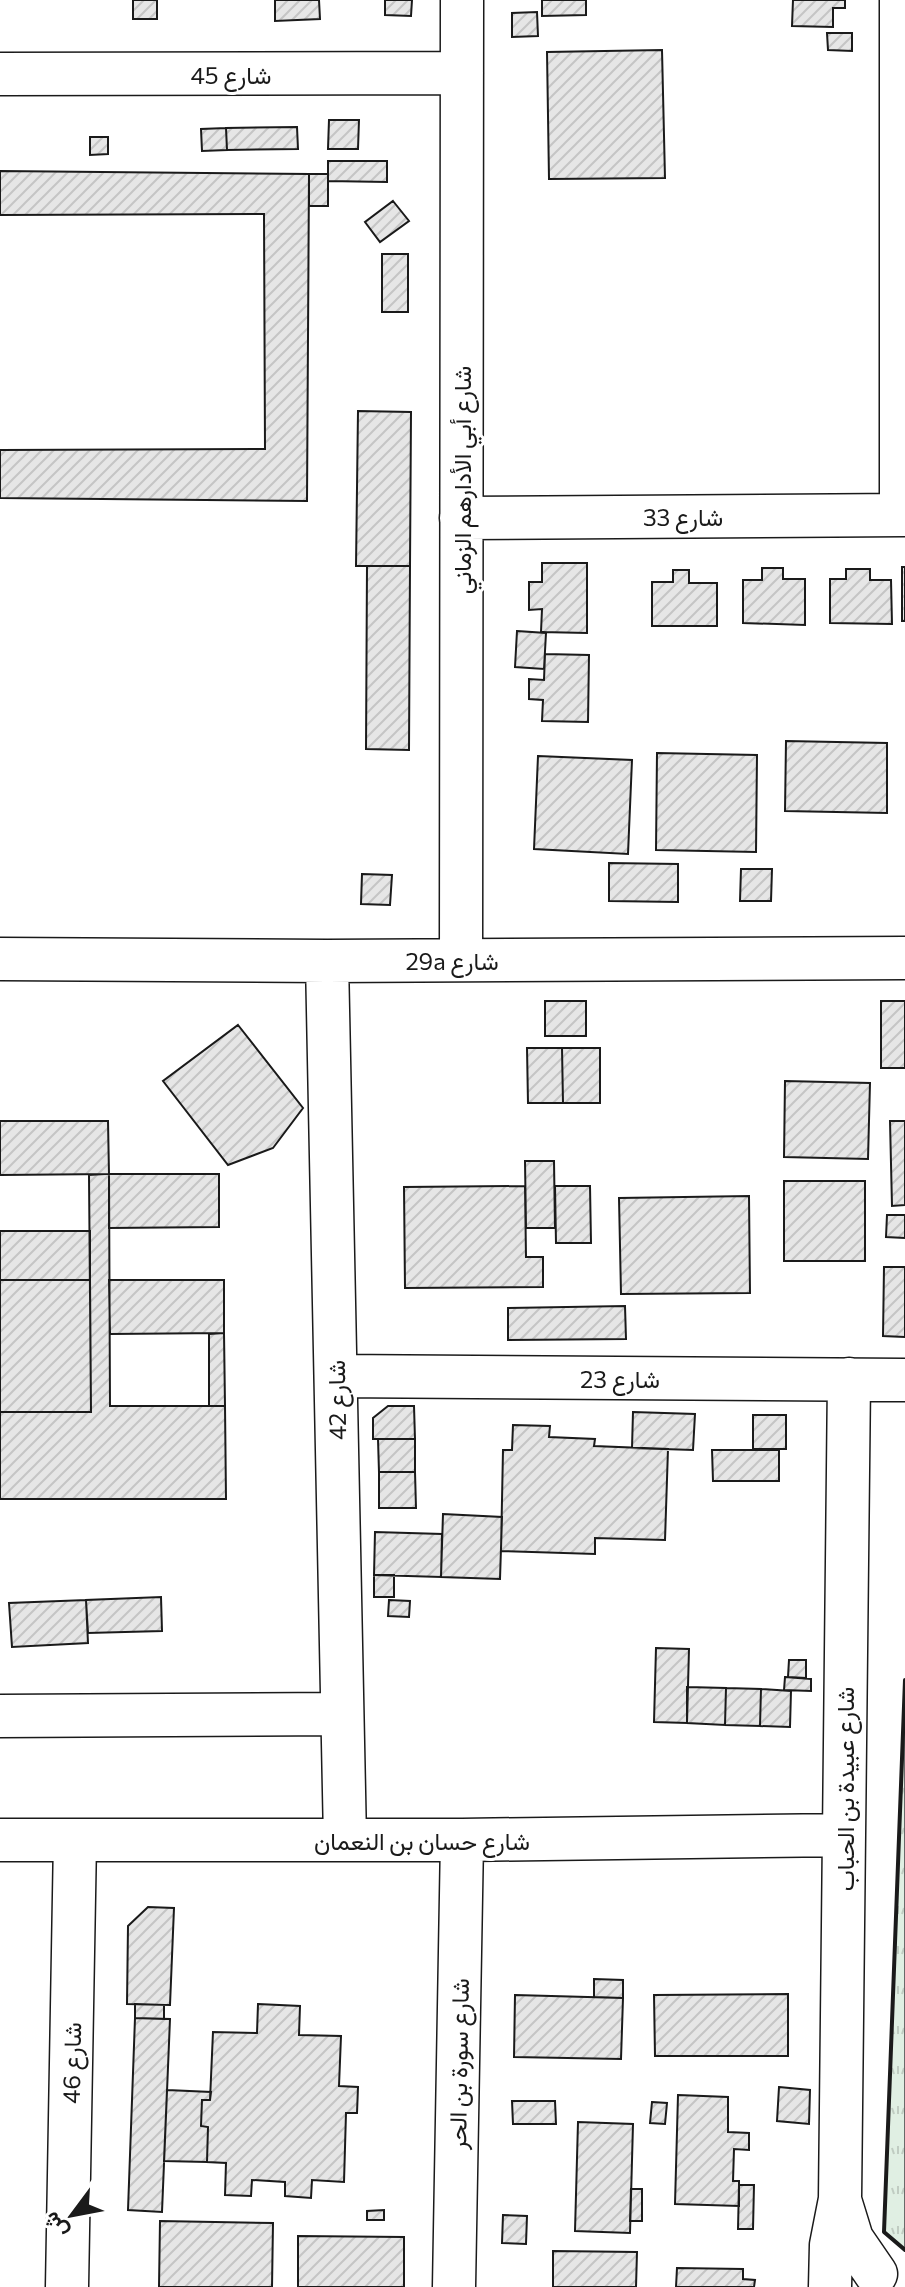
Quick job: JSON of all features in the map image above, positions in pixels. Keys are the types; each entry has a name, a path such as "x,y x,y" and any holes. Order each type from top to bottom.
{"street":[{"name":"شارع أبي الأدارهم الزماني","path":"461,960 462,0"},
{"path":"901,0 903,515"},
{"name":"شارع 45","path":"0,74 462,73"},
{"name":"شارع 33","path":"461,518 903,515"},
{"name":"29a شارع","path":"0,959 905,958"},
{"name":"شارع 42","path":"327,961 345,1840"},
{"name":"شارع 23","path":"336,1376 905,1380"},
{"name":"شارع عبيدة بن الحباب","path":"832,2287 831,2245 840,2199 849,1379"},
{"path":"0,1716 342,1714"},
{"name":"شارع حسان بن النعمان","path":"0,1840 462,1840 844,1835"},
{"name":"شارع 46","path":"67,2287 75,1840"},
{"name":"شارع سورة بن الحر","path":"454,2287 462,1840"},
{"name":"شارع عبيدة بن الحباب","path":"840,2199 852,2239 887,2283"},
{"path":"832,2287 845,2275 854,2272 887,2283"}],"green space":[{"path":"905,1680 905,2250 884,2232"}],"building":[{"path":"133,0 157,0 157,19 133,19"},
{"path":"275,0 319,0 320,19 275,21"},
{"path":"385,0 412,0 411,16 385,15"},
{"path":"542,0 586,0 586,15 542,16"},
{"path":"793,0 845,0 845,8 833,8 833,27 792,26"},
{"path":"537,12 538,36 512,37 512,13"},
{"path":"827,33 852,33 852,51 828,50"},
{"path":"662,50 665,178 549,179 547,52"},
{"path":"329,120 359,120 358,149 328,149"},
{"path":"297,127 298,149 227,150 226,128"},
{"path":"226,128 227,150 202,151 201,129"},
{"path":"90,137 108,137 108,154 90,155"},
{"path":"328,161 387,161 387,182 328,181"},
{"path":"0,171 309,174 307,501 0,498 0,450 265,449 264,214 0,215"},
{"path":"309,174 328,174 328,206 309,206"},
{"path":"393,201 409,221 380,242 365,222"},
{"path":"382,254 408,254 408,312 382,312"},
{"path":"358,411 411,412 410,566 356,566"},
{"path":"542,563 587,563 587,633 541,632 542,609 529,610 529,582 542,582"},
{"path":"367,566 410,566 409,750 366,749"},
{"path":"902,567 905,567 905,621 902,621"},
{"path":"762,568 783,568 783,579 805,579 805,625 743,623 743,580 762,580"},
{"path":"846,569 870,569 870,580 891,580 892,624 830,623 830,579 846,579"},
{"path":"673,570 689,570 689,583 717,583 717,626 652,626 652,582 673,582"},
{"path":"517,631 546,633 544,669 515,667"},
{"path":"545,654 589,655 588,722 542,721 543,700 529,699 529,679 544,680"},
{"path":"786,741 887,743 887,813 785,811"},
{"path":"657,753 757,755 756,852 656,850"},
{"path":"538,756 632,760 628,854 534,849"},
{"path":"609,863 678,864 678,902 609,901"},
{"path":"741,869 772,869 771,901 740,901"},
{"path":"362,874 392,875 390,905 361,904"},
{"path":"545,1001 586,1001 586,1036 545,1036"},
{"path":"881,1001 905,1001 905,1068 881,1068"},
{"path":"238,1025 303,1108 273,1148 228,1165 163,1081"},
{"path":"527,1048 562,1048 563,1103 528,1103"},
{"path":"562,1048 600,1048 600,1103 563,1103"},
{"path":"785,1081 870,1083 868,1159 784,1157"},
{"path":"0,1121 108,1121 109,1174 0,1175"},
{"path":"890,1121 905,1121 905,1205 892,1206"},
{"path":"525,1161 554,1161 555,1228 526,1228"},
{"path":"109,1174 219,1174 219,1227 109,1228"},
{"path":"109,1174 110,1406 225,1406 226,1499 0,1499 0,1412 91,1412 89,1175"},
{"path":"784,1181 865,1181 865,1261 784,1261"},
{"path":"525,1186 526,1257 543,1257 543,1287 405,1288 404,1187"},
{"path":"555,1186 590,1186 591,1243 556,1243"},
{"path":"749,1196 750,1293 621,1294 619,1198"},
{"path":"887,1215 905,1215 905,1238 886,1237"},
{"path":"0,1231 90,1231 90,1280 0,1280"},
{"path":"884,1267 905,1267 905,1337 883,1336"},
{"path":"0,1280 90,1280 91,1412 0,1412"},
{"path":"109,1280 224,1280 224,1333 110,1334"},
{"path":"625,1306 626,1339 508,1340 508,1308"},
{"path":"224,1333 225,1406 209,1406 209,1334"},
{"path":"388,1406 414,1406 415,1439 373,1439 373,1418"},
{"path":"633,1412 695,1414 693,1450 632,1448"},
{"path":"753,1415 786,1415 786,1449 753,1449"},
{"path":"513,1425 550,1426 549,1437 595,1439 594,1446 668,1449 665,1540 595,1538 595,1554 501,1551 503,1450 512,1450"},
{"path":"378,1439 415,1439 415,1472 379,1472"},
{"path":"712,1450 779,1450 779,1481 713,1481"},
{"path":"379,1472 415,1472 416,1508 379,1508"},
{"path":"443,1514 502,1517 500,1579 441,1577"},
{"path":"375,1532 442,1534 441,1577 374,1575"},
{"path":"374,1575 394,1575 394,1597 374,1597"},
{"path":"161,1597 162,1631 88,1633 86,1600"},
{"path":"86,1600 88,1643 12,1647 9,1603"},
{"path":"389,1600 410,1601 409,1617 388,1616"},
{"path":"656,1648 689,1649 687,1723 654,1722"},
{"path":"789,1660 806,1660 806,1678 788,1677"},
{"path":"785,1677 811,1679 811,1691 784,1690"},
{"path":"687,1687 726,1688 725,1725 687,1723"},
{"path":"726,1688 761,1689 760,1726 725,1725"},
{"path":"761,1689 791,1691 790,1727 760,1726"},
{"path":"148,1907 174,1908 170,2005 127,2004 128,1926"},
{"path":"594,1979 623,1980 623,1998 594,1997"},
{"path":"788,1994 788,2056 655,2056 654,1995"},
{"path":"515,1995 623,1998 621,2059 514,2057"},
{"path":"135,2004 164,2005 164,2019 135,2018"},
{"path":"258,2004 300,2006 299,2035 341,2036 339,2086 358,2087 357,2113 346,2113 344,2182 312,2180 311,2198 285,2196 285,2182 252,2180 251,2196 225,2195 226,2163 207,2162 208,2127 201,2126 202,2100 210,2100 213,2032 257,2033"},
{"path":"135,2018 170,2019 162,2212 128,2210"},
{"path":"779,2087 810,2090 809,2124 777,2121"},
{"path":"167,2090 211,2092 210,2100 202,2100 201,2126 208,2127 207,2162 164,2161"},
{"path":"678,2095 728,2097 728,2132 749,2133 749,2150 734,2149 733,2181 739,2181 739,2206 675,2204"},
{"path":"512,2101 555,2101 556,2124 513,2124"},
{"path":"652,2102 667,2103 665,2124 650,2123"},
{"path":"578,2122 633,2124 630,2233 575,2231"},
{"path":"739,2185 754,2185 753,2229 738,2229"},
{"path":"631,2189 642,2189 642,2221 630,2221"},
{"path":"384,2210 384,2220 367,2220 367,2211"},
{"path":"503,2215 527,2216 526,2244 502,2243"},
{"path":"160,2221 273,2223 272,2287 159,2287"},
{"path":"298,2236 404,2237 404,2287 298,2287"},
{"path":"553,2251 637,2252 636,2287 553,2287"},
{"path":"677,2268 743,2269 743,2279 755,2280 754,2287 676,2287"}],"wall":[{"path":"905,1680 884,2232 905,2250"}]}
